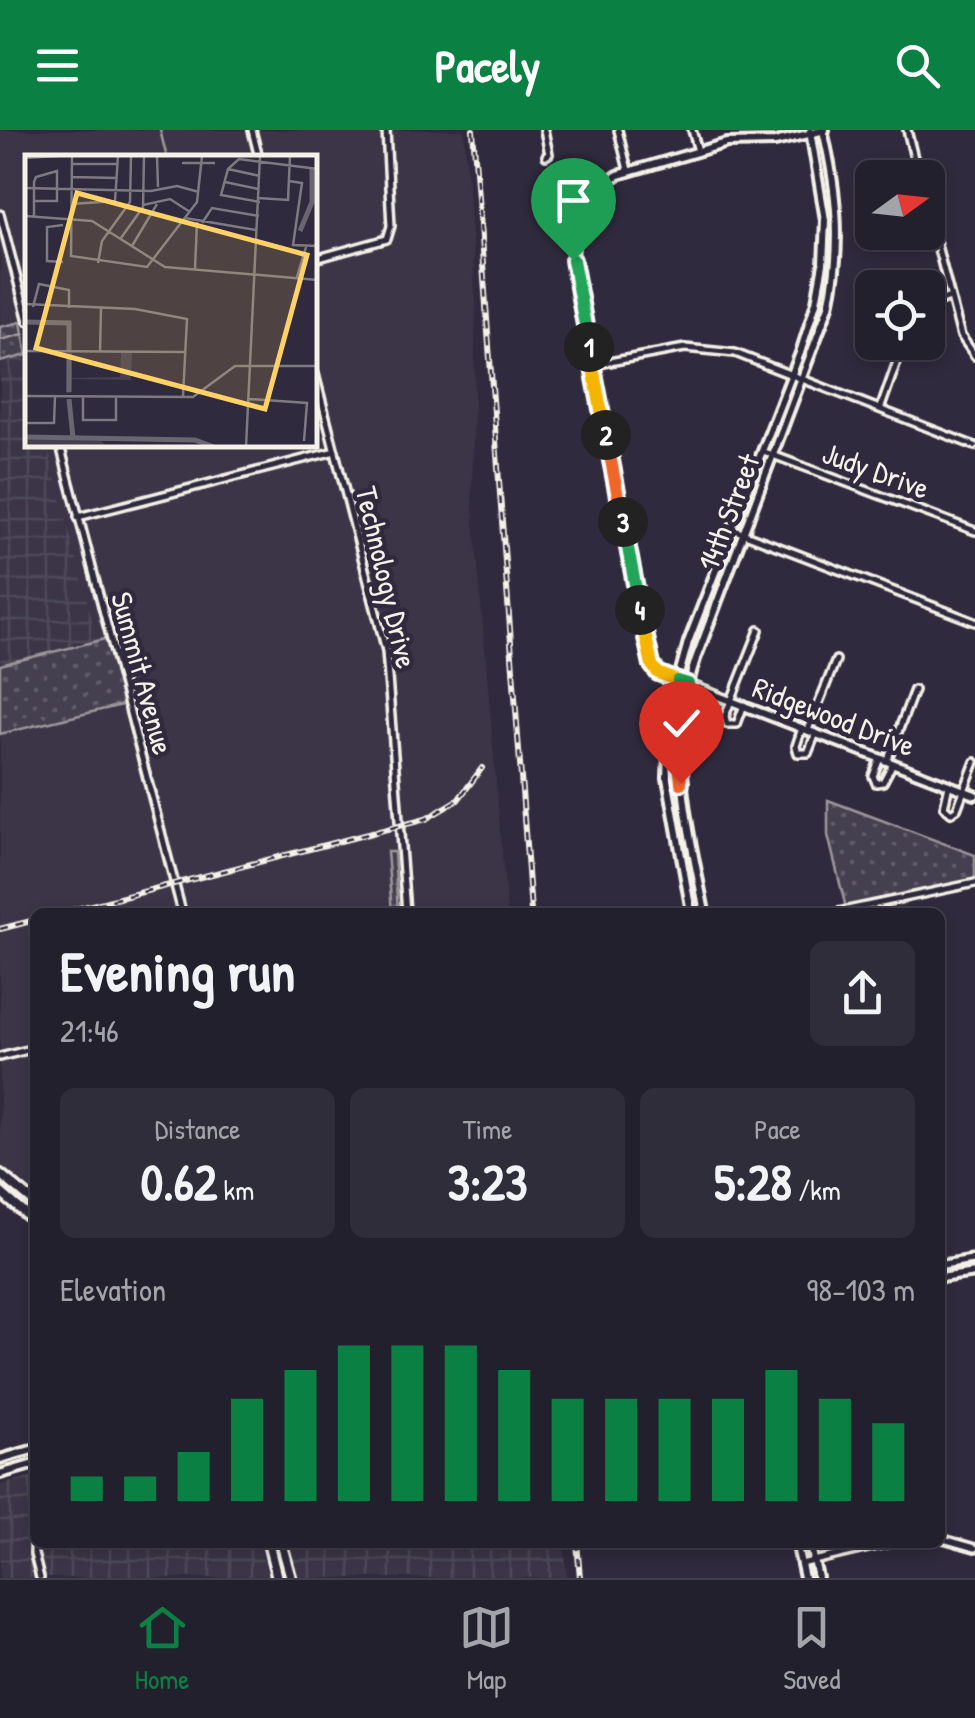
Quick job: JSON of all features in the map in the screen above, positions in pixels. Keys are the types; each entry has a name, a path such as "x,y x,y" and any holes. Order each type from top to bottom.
{"main road":[{"path":"676,680 658,673 649,658 573,260 578,220 591,198 609,180 628,170 735,142 775,142 824,130"},
{"name":"14th Street","path":"704,908 681,783 679,753 688,684 830,306 837,263 837,200 824,130"},
{"name":"14th Street","path":"690,908 668,790 667,753 676,680 816,302 824,253 824,198 810,132"},
{"name":"Ridgewood Drive","path":"676,680 975,795"},
{"path":"667,753 679,753"},
{"path":"680,856 694,854"},
{"path":"0,1174 30,1200"},
{"path":"12,1186 1,1194 30,1218"},
{"path":"945,1265 975,1259"},
{"path":"945,1277 975,1273"},
{"path":"0,1458 30,1451"},
{"path":"0,1474 30,1465"},
{"path":"270,1548 277,1578"},
{"path":"283,1548 291,1578"},
{"path":"797,1548 804,1578"},
{"path":"811,1548 818,1578"}],"street":[{"path":"252,130 258,155"},
{"path":"318,258 387,239 391,226 386,130"},
{"path":"544,130 550,154 546,156"},
{"path":"618,130 628,170"},
{"path":"692,130 698,150"},
{"path":"906,130 914,160"},
{"path":"0,214 25,310"},
{"path":"938,250 961,336 975,356"},
{"path":"945,299 950,297"},
{"path":"592,365 674,349 735,352 975,446"},
{"path":"881,407 898,360"},
{"name":"Technology Drive","path":"318,386 386,651 406,908"},
{"name":"Summit Avenue","path":"61,448 181,908"},
{"path":"78,517 335,451"},
{"name":"Judy Drive","path":"762,451 975,531"},
{"path":"732,529 975,622"},
{"path":"744,706 736,724 728,725 724,719 759,630"},
{"path":"809,730 836,660"},
{"path":"887,761 914,690"},
{"path":"949,785 946,812 957,809 975,762"},
{"path":"858,908 975,884"},
{"path":"0,1057 30,1049"},
{"path":"945,1539 975,1548"},
{"path":"34,1548 40,1578"},
{"path":"801,1564 869,1548"}],"shaded area":[{"path":"0,130 464,130 476,304 472,496 507,908 30,908 30,1193 0,1164"},
{"path":"21,322 25,356 0,362 0,327"},
{"path":"22,346 25,448 48,448 97,639 0,665 0,352"},
{"path":"109,638 126,704 0,734 0,665"},
{"path":"828,800 975,855 975,880 846,908 828,835"},
{"path":"387,852 394,852 398,908 392,908"},
{"path":"30,1477 30,1548 260,1548 268,1578 0,1578 0,1485"},
{"path":"287,1548 564,1548 567,1578 296,1578"}],"waterway":[{"path":"160,130 166,155"},
{"path":"0,340 24,334"}],"railway":[{"path":"473,130 531,908"},
{"path":"81,908 426,819 458,800 482,768"},
{"path":"0,929 30,921"},
{"path":"578,1548 580,1578"}],"route":[{"path":"573,260 649,658 658,673 688,684 680,734 681,783"}]}
